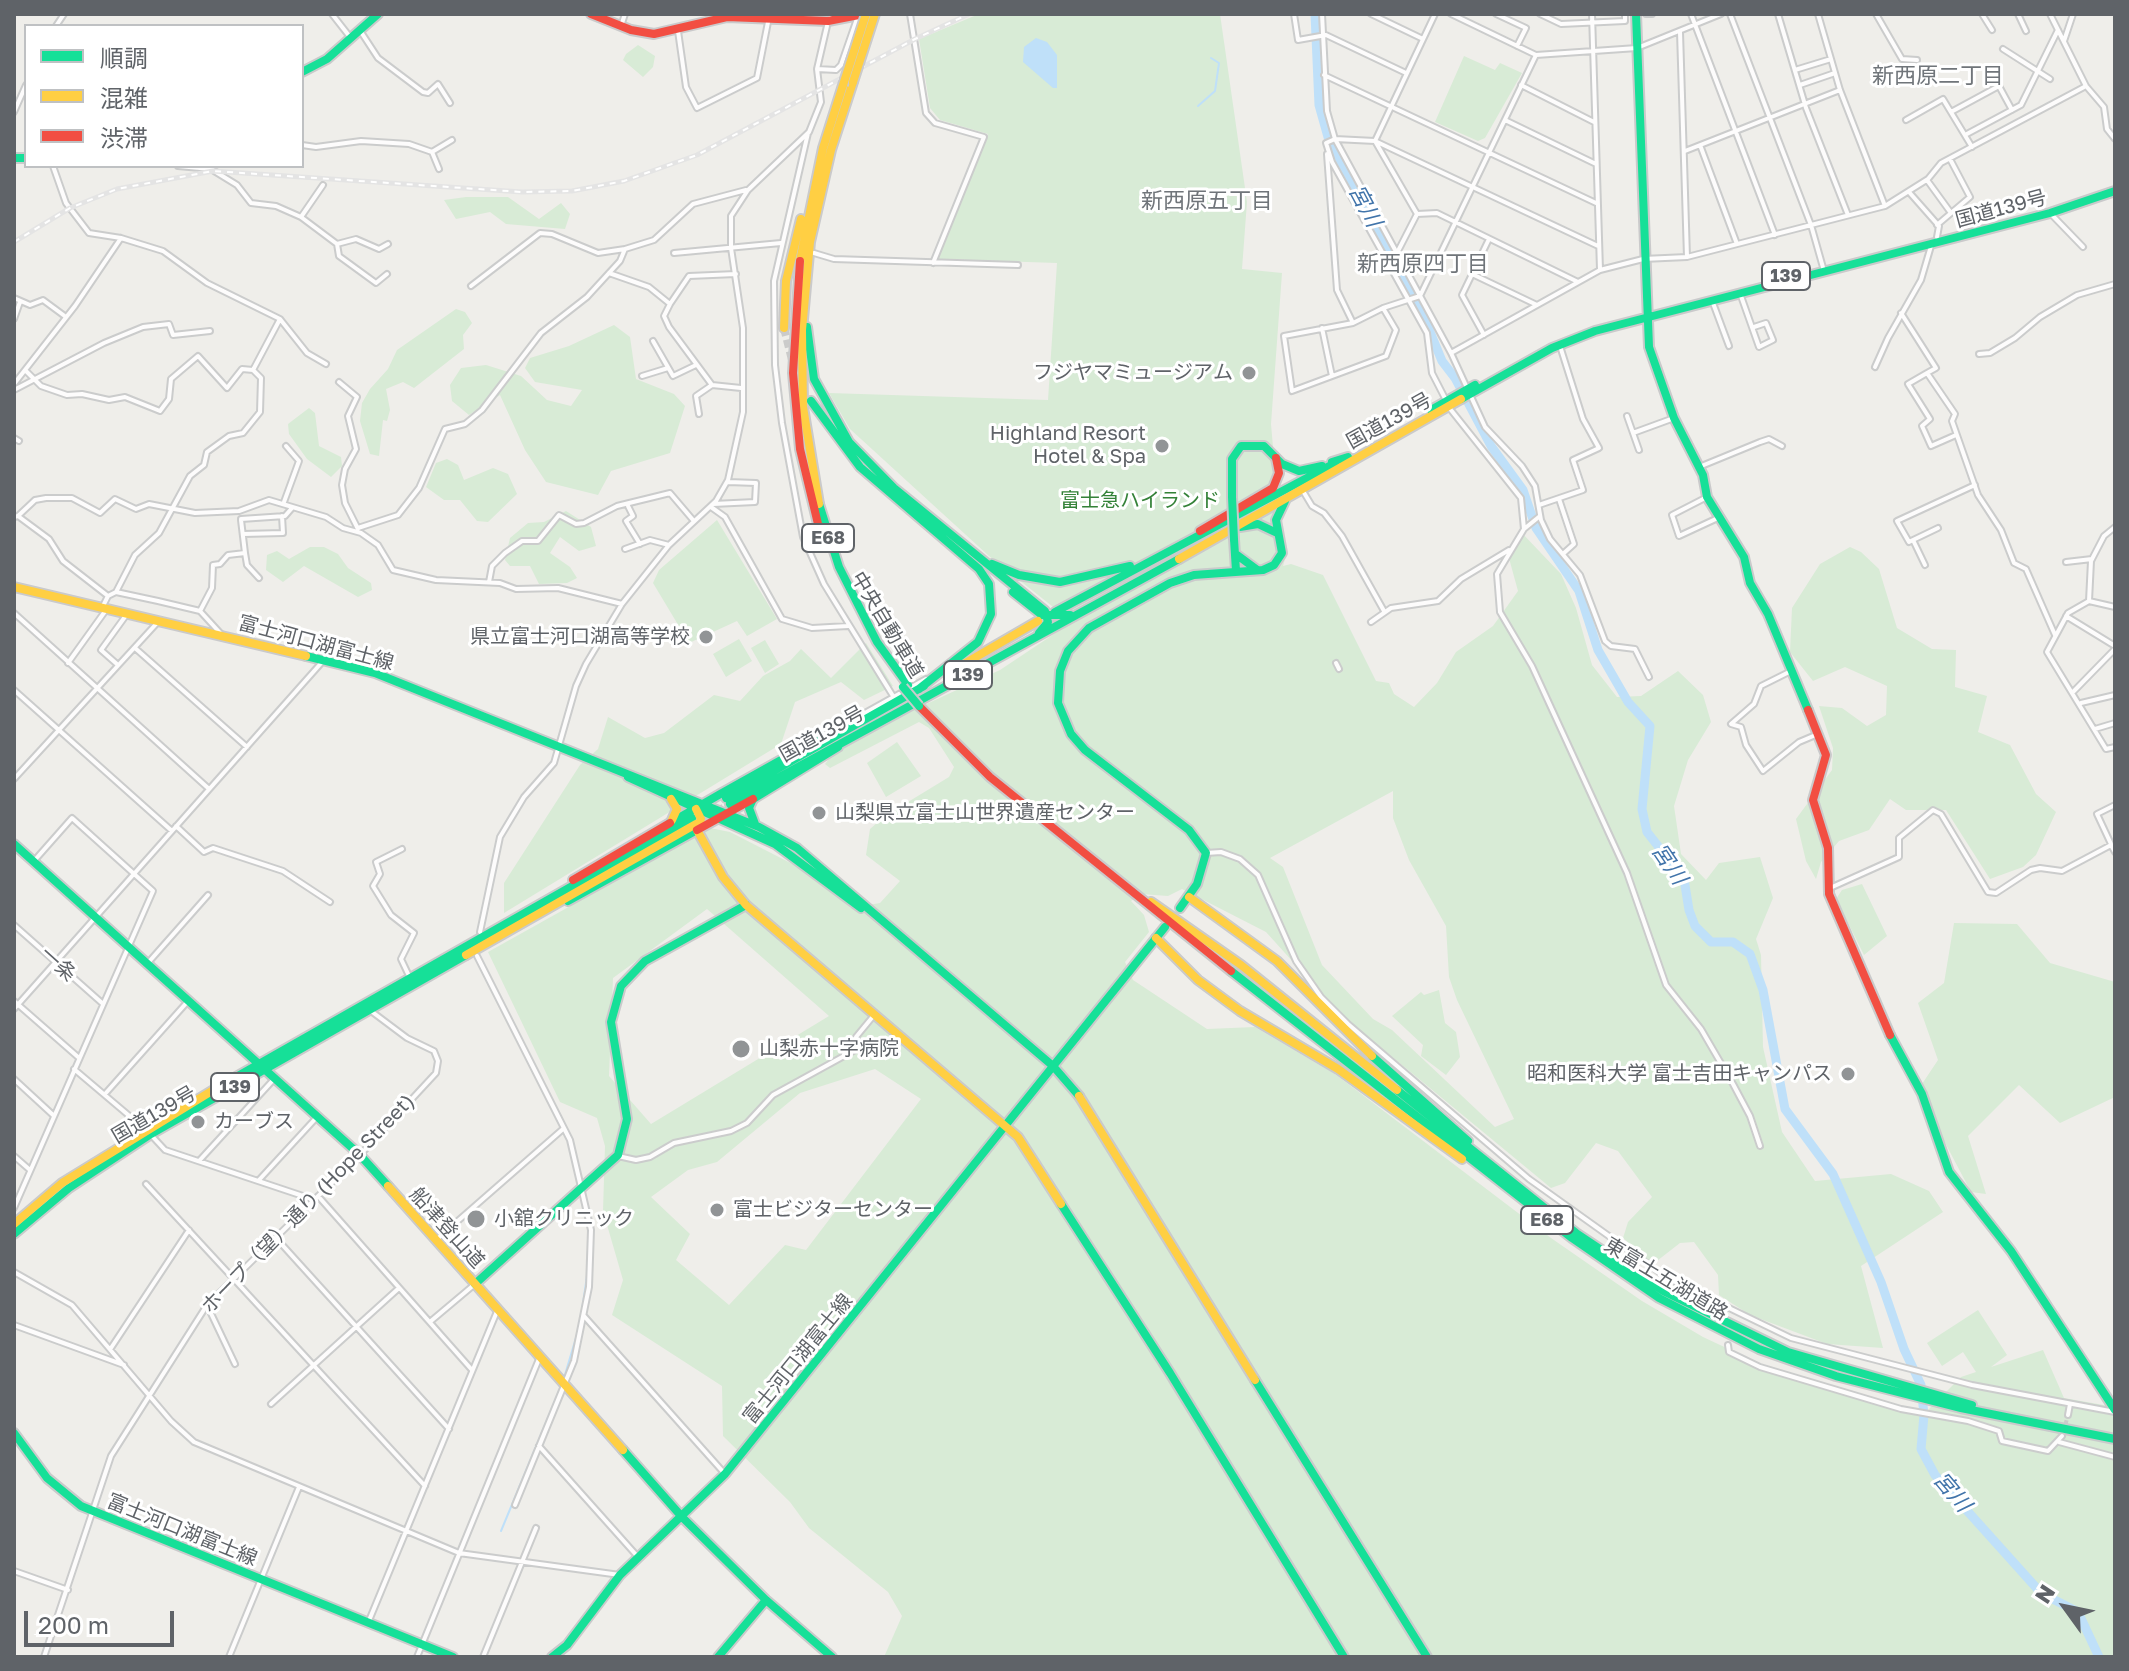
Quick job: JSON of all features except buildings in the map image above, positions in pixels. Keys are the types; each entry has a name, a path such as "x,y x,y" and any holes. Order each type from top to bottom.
{"main road":[{"path":"304,71 327,59 378,14"},
{"path":"591,14 654,34 678,31 727,17 770,15 828,21 862,14"},
{"name":"中央自動車道","path":"862,14 808,209 797,281 793,362 800,449 814,510 836,571 860,619 906,686 957,746 1037,817 1234,973"},
{"name":"中央自動車道","path":"875,14 831,150 810,242 801,373 816,495 849,590 877,642 906,686"},
{"path":"1636,14 1645,315 1649,347 1674,418 1699,467 1707,497 1744,557 1750,583 1792,671 1826,755 1813,800 1828,848 1830,888 1887,1029 1922,1094 1949,1172 2011,1251 2115,1411"},
{"path":"784,328 784,296 789,266 815,164 833,118"},
{"name":"国道139号","path":"1934,240 2050,213 2115,188"},
{"name":"国道139号","path":"1468,392 1563,338 1934,240 2115,188"},
{"path":"810,242 808,349 814,379 828,410 873,469 973,558 989,584 991,614 978,642 919,689"},
{"name":"国道139号","path":"1001,658 1042,631 1051,614 1559,345 1645,315 1713,300 1823,269"},
{"path":"811,401 835,438 867,474 973,558 1051,614 1069,616 1111,597"},
{"name":"国道139号","path":"852,730 1001,658 1449,402"},
{"path":"1236,571 1232,459 1238,448 1259,444 1292,469 1306,471 1348,457"},
{"path":"973,558 1019,575 1060,582 1103,575 1170,550 1268,493 1277,480 1276,458"},
{"path":"1180,908 1204,869 1206,853 1189,830 1078,743 1061,714 1057,692 1068,651 1089,628 1170,583 1216,572 1259,570 1279,560 1282,546 1277,533 1278,511 1299,490"},
{"path":"1205,544 1252,524 1265,525 1277,533"},
{"path":"1235,551 1245,564 1259,570"},
{"path":"1216,572 1228,563 1235,551"},
{"name":"富士河口湖富士線","path":"14,587 324,659 425,690 600,762 698,816"},
{"name":"国道139号","path":"723,806 1038,621"},
{"name":"中央自動車道","path":"921,705 992,774 1072,841 1241,965"},
{"path":"545,905 583,896 698,816 723,806 820,738 852,730"},
{"path":"545,905 584,871 670,823 753,799 822,760 852,730"},
{"name":"富士河口湖富士線","path":"600,762 698,816"},
{"path":"669,798 677,809 670,823"},
{"path":"753,799 749,808 756,825"},
{"name":"富士河口湖富士線","path":"698,816 723,806"},
{"name":"富士河口湖富士線","path":"723,806 804,854 1053,1066 1086,1104 1427,1657"},
{"name":"富士河口湖富士線","path":"723,806 883,924"},
{"path":"698,816 723,877 746,905 1007,1125 1170,1373 1344,1657"},
{"name":"国道139号","path":"263,1066 369,1009 698,816"},
{"name":"船津登山道","path":"14,844 360,1155 682,1517 766,1600 832,1657"},
{"name":"E68","path":"1189,897 1277,961 1359,1045 1468,1141 1474,1152"},
{"name":"国道139号","path":"17,1220 62,1183 410,978 545,905"},
{"path":"475,1284 618,1155 627,1119 611,1022 621,986 645,961 746,905"},
{"name":"富士河口湖富士線","path":"552,1657 567,1645 620,1575 725,1474 1165,927"},
{"path":"1156,938 1198,980 1240,1011 1338,1069 1513,1192"},
{"name":"東富士五湖道路","path":"1241,965 1576,1233 1683,1303 1788,1352 1901,1390"},
{"name":"東富士五湖道路","path":"1234,973 1611,1267 1692,1317 1785,1359 1901,1390 2114,1439"},
{"name":"国道139号","path":"14,1234 69,1188 148,1132"},
{"name":"富士河口湖富士線","path":"14,1433 57,1488 95,1512 453,1657"},
{"path":"718,1657 766,1600"}],"street":[{"path":"332,14 350,38"},
{"path":"621,26 625,14"},
{"path":"817,69 836,70 841,65 862,14"},
{"path":"910,14 926,113 935,123 984,137 933,263"},
{"path":"1294,14 1295,38 1311,39 1322,35 1406,73"},
{"path":"1322,14 1327,111 1334,140 1451,353 1485,427 1522,466 1535,486 1539,517 1550,539 1580,575 1605,641 1611,646 1635,649 1649,677"},
{"path":"1371,14 1423,39"},
{"path":"1375,141 1435,14"},
{"path":"1451,14 1536,55 1637,48 1721,14"},
{"path":"1496,14 1526,28 1517,46"},
{"path":"1540,14 1561,24 1625,21 1625,14"},
{"path":"1592,14 1600,270"},
{"path":"1646,14 1652,14"},
{"path":"1691,14 1775,235"},
{"path":"1730,14 1811,225 1823,269"},
{"path":"1778,14 1806,103 1848,215"},
{"path":"1818,14 1840,90 1885,206"},
{"path":"1876,14 1902,59 1917,60"},
{"path":"1982,14 1992,30"},
{"path":"2050,14 2086,86 2104,107 2107,129 2115,139"},
{"path":"2064,44 2073,14"},
{"path":"678,31 686,87 697,108 757,78 770,15"},
{"path":"2020,15 2026,31"},
{"path":"827,26 817,69 821,102 809,132 774,281 775,365 793,491 803,537 848,625 893,696"},
{"path":"360,29 378,58 423,92 428,93 438,84 450,103"},
{"path":"1965,135 2021,105 2058,30"},
{"path":"1680,31 1687,257"},
{"path":"2003,49 2050,79"},
{"path":"1383,308 1396,330 1386,356 1292,391 1284,336 1353,323 1383,308 1418,297 1536,55"},
{"path":"1795,70 1831,59"},
{"path":"1800,85 1835,73"},
{"path":"1324,75 1596,203"},
{"path":"1993,75 2012,110"},
{"path":"1521,85 1595,122"},
{"path":"1951,112 1999,86"},
{"path":"1451,353 1600,270 1643,259 1687,257 1885,206 1927,180 1950,159 2086,86"},
{"path":"14,112 24,89"},
{"path":"1685,151 1840,90"},
{"path":"14,93 20,98"},
{"path":"1906,120 1943,99 1972,147"},
{"path":"1505,120 1596,164"},
{"path":"480,932 500,837 524,797 554,763 581,673 622,604 669,545 712,506 726,482 743,412 743,328 731,248 731,216 748,190 809,132"},
{"path":"432,152 452,140"},
{"path":"1353,323 1337,290 1326,143 1334,140 1375,141 1598,246"},
{"path":"304,145 316,147 361,141 409,144 432,152 439,169"},
{"path":"1375,141 1417,214"},
{"path":"1700,145 1737,244"},
{"path":"1327,151 1429,337 1432,373 1475,442 1518,491 1525,528"},
{"path":"1875,367 1921,280 1937,225 1970,197 1950,159"},
{"path":"54,168 66,203 89,233 121,238 163,251 207,283 280,319 307,353 326,364"},
{"path":"200,168 211,169 237,185 251,203 276,206 301,217 337,244 339,256 376,283 387,274"},
{"path":"1927,180 1951,213"},
{"path":"301,217 323,185"},
{"path":"471,286 540,233 552,234 598,253 625,249 654,240 693,204 748,190"},
{"path":"1909,192 1937,225"},
{"path":"1417,214 1437,213 1579,282"},
{"path":"2050,213 2083,247"},
{"path":"1397,253 1417,214"},
{"path":"14,384 121,238"},
{"path":"337,244 356,239 379,249 388,244"},
{"path":"1484,335 1462,295 1489,239"},
{"path":"674,253 781,243"},
{"path":"359,531 398,515 419,488 445,429 465,424 482,410 541,333 609,273 625,249"},
{"path":"779,253 787,253"},
{"path":"814,253 834,259 1018,265"},
{"path":"609,273 641,283 670,304"},
{"path":"712,385 664,316 689,276 736,274"},
{"path":"1472,274 1537,305"},
{"path":"1979,354 1990,353 2015,338 2040,317 2077,295 2115,284"},
{"path":"1740,293 1759,347 1773,340 1766,323 1754,327"},
{"path":"14,298 33,305 43,300 66,317"},
{"path":"1713,300 1729,346"},
{"path":"14,319 21,302"},
{"path":"1901,313 1936,368 1908,384 1930,419 1922,426 1931,446 1956,435"},
{"path":"253,370 280,319"},
{"path":"14,390 104,343 143,327 169,324 173,335 210,331"},
{"path":"1322,328 1332,376"},
{"path":"653,341 673,376 696,364"},
{"path":"1539,505 1583,490 1573,460 1599,448 1583,419 1559,345"},
{"path":"25,370 41,386 67,395 82,394 109,400 125,397 160,411 169,399 171,379 198,356 227,388 242,369 253,370 261,378 260,412 243,433 229,436 207,452 204,465 190,476 159,533 135,555 116,592 108,596 104,608 68,663"},
{"path":"642,376 668,368"},
{"path":"1927,373 1951,404 1956,435 1975,485 2001,530 2014,563 2026,569 2055,635"},
{"path":"339,382 357,397 348,416 356,449 345,469 342,485 345,503 359,531"},
{"path":"699,414 696,396 712,385 741,388"},
{"path":"1627,416 1639,450"},
{"path":"1633,433 1674,418"},
{"path":"1699,467 1769,439 1782,446"},
{"path":"284,502 299,461 286,446"},
{"path":"712,506 755,502 756,483 726,482"},
{"path":"1938,528 1909,542 1897,521 1975,485"},
{"path":"1299,490 1312,506 1324,513 1342,536 1385,611"},
{"path":"489,582 492,566 505,553 522,541 538,541 555,517 584,523 617,506 628,506 670,493 693,520"},
{"path":"1707,497 1672,515 1679,536 1720,517"},
{"path":"108,596 63,561 49,539 16,517 35,500 46,498 72,498 100,513 115,499 136,509 149,504 195,513 239,511 269,500 284,502 292,508 359,531 378,545 393,570 436,580 489,582 516,589 558,588 622,604"},
{"path":"1558,498 1574,544 1564,553"},
{"path":"628,506 633,516 626,521 640,544"},
{"path":"712,506 725,517 782,619 812,628 848,625"},
{"path":"241,519 282,516 292,508"},
{"path":"239,511 247,565 259,578"},
{"path":"243,534 283,533 282,516"},
{"path":"1539,517 1525,528 1497,574 1500,612 1532,666 1627,873 1666,985 1701,1029 1725,1070 1750,1116 1760,1146"},
{"path":"2089,601 2092,559 2104,536 2115,527"},
{"path":"625,549 650,540 669,545"},
{"path":"1913,540 1925,565"},
{"path":"1371,622 1380,619 1385,611 1438,601 1461,579 1510,550"},
{"path":"200,611 212,588 213,565 220,564 228,555 245,553"},
{"path":"2066,562 2092,559"},
{"path":"116,592 200,611 223,635"},
{"path":"2115,607 2089,601 2066,616 2047,652 2074,691 2106,749 2115,747"},
{"path":"14,613 209,789"},
{"path":"118,665 101,650 127,614"},
{"path":"2066,616 2115,647 2074,691"},
{"path":"14,779 158,621"},
{"path":"134,647 247,747"},
{"path":"79,1058 15,1005 135,875 324,659"},
{"path":"820,738 942,670"},
{"path":"1792,671 1761,686 1754,704 1731,724 1741,727 1746,745 1763,771 1782,759 1792,747 1818,734"},
{"path":"14,690 58,731 204,852 213,848 283,871 330,902"},
{"path":"2081,703 2115,695"},
{"path":"2095,729 2115,723"},
{"path":"14,765 21,771"},
{"path":"2115,805 2097,814 2115,852"},
{"path":"1830,888 1899,857 1899,838 1933,810 1941,814 1988,892 1996,893 2031,870 2062,871 2111,845"},
{"path":"14,1208 153,891 72,818 34,861"},
{"path":"402,849 376,862 380,874 373,886 391,915 414,933 401,959 410,978"},
{"path":"1206,853 1221,852 1240,859 1258,875 1296,961 1321,997 1361,1036 1529,1179 1669,1279 1742,1319 1827,1348 1972,1385 2115,1411"},
{"path":"147,964 208,895"},
{"name":"一条","path":"14,925 102,1004"},
{"path":"477,956 564,1128 591,1230 584,1316 564,1382 515,1505"},
{"path":"105,1094 189,1000"},
{"name":"ホープ（望）通り (Hope Street)","path":"44,1657 95,1512 111,1456 207,1305 360,1155 436,1073 438,1061 434,1051 407,1038 369,1009"},
{"path":"618,1155 636,1160 650,1157 674,1143 731,1131 747,1123 773,1095 855,1050 859,1045 856,1037 875,1014"},
{"path":"74,1069 165,1150 316,1198 472,1370"},
{"path":"199,1161 275,1078"},
{"path":"14,1079 53,1115"},
{"path":"1442,1112 1446,1106"},
{"path":"259,1180 317,1116"},
{"path":"436,1240 564,1128"},
{"path":"14,1156 30,1170"},
{"path":"146,1184 425,1486"},
{"path":"111,1348 189,1229"},
{"path":"276,1238 449,1429"},
{"path":"14,1272 72,1305 150,1392 171,1421 194,1442 459,1553 620,1575"},
{"path":"431,1322 475,1284"},
{"path":"271,1404 399,1288"},
{"path":"207,1305 235,1364"},
{"path":"368,1623 498,1309"},
{"path":"584,1316 725,1474"},
{"path":"14,1325 125,1365"},
{"path":"1728,1345 1729,1352 1760,1367 1901,1409 1968,1421 1999,1431 2002,1441 2048,1451 2061,1439 2115,1457"},
{"path":"417,1657 540,1357"},
{"path":"2068,1415 2070,1404"},
{"path":"539,1446 638,1557"},
{"path":"229,1657 299,1487"},
{"path":"483,1657 536,1528"},
{"path":"14,1571 68,1590"}],"green space":[{"name":"富士急ハイランド","path":"979,14 1220,14 1247,202 1242,269 1282,273 1271,424 1280,528 1287,552 1283,566 1291,564 1323,575 1376,681 1389,683 1394,694 1414,707 1437,683 1456,652 1493,626 1518,591 1507,551 1520,531 1561,574 1576,608 1592,665 1617,697 1641,696 1678,671 1703,695 1711,722 1688,760 1674,806 1681,854 1706,880 1719,863 1760,857 1773,898 1756,939 1761,955 1763,1047 1782,1132 1815,1181 1891,1174 1929,1191 1943,1212 1861,1266 1883,1348 1827,1344 1750,1315 1719,1295 1718,1275 1694,1242 1680,1243 1653,1264 1623,1238 1628,1222 1652,1197 1618,1151 1596,1143 1565,1183 1551,1188 1339,1013 1266,932 1182,889 1168,896 1141,894 1131,901 1144,915 1149,932 1125,962 1133,980 1207,1029 1255,1027 1335,1074 1551,1238 1642,1301 1703,1337 1797,1381 1891,1408 1927,1411 1961,1377 1976,1372 1963,1352 1942,1366 1927,1343 1978,1310 2007,1355 1991,1367 2043,1350 2064,1398 2115,1407 2115,1657 884,1657 902,1616 888,1592 809,1528 790,1502 723,1436 722,1386 612,1315 623,1280 603,1211 605,1146 597,1118 560,1102 488,952 710,828 730,832 814,875 851,908 880,903 900,881 866,855 870,829 885,816 949,777 954,767 929,728 919,722 830,768 825,764 833,754 907,713 1000,670 1072,622 989,556 850,429 829,393 1048,400 1057,263 938,259 988,134 940,120 930,108 919,39","holes":["1393,791 1393,818 1409,860 1446,926 1449,977 1457,1000 1514,1119 1495,1127 1392,1030 1373,1019 1322,965 1283,867 1270,858","707,909 829,1016 651,1124 609,1076 613,978","875,1069 921,1099 806,1250 785,1245 729,1305 676,1260 690,1234 651,1197 688,1170 717,1162 800,1093"]},
{"path":"638,45 655,56 653,67 643,77 623,60"},
{"path":"1464,56 1495,70 1500,63 1522,73 1485,138 1478,141 1435,122"},
{"path":"508,197 539,219 561,203 570,214 565,229 506,224 490,212 456,219 444,200"},
{"path":"456,309 465,312 472,323 463,335 464,349 414,388 403,382 386,389 390,410 387,421 383,420 379,456 370,454 360,421 362,403 370,389 388,369 397,350"},
{"path":"614,325 630,337 636,379 674,394 685,406 670,453 611,471 598,495 546,482 525,450 500,395 469,415 452,401 450,385 461,368 486,365 521,376 547,400 571,406 582,390 535,382 525,368 530,358 569,346"},
{"path":"309,408 315,413 319,446 341,457 342,466 331,477 307,459 289,434 288,424"},
{"path":"447,459 458,465 464,480 493,468 508,474 517,494 488,522 477,521 460,500 444,500 426,487 436,463"},
{"path":"566,511 591,527 596,546 579,551 560,537 550,553 570,567 577,578 567,583 539,584 530,566 510,566 505,560 510,538 528,523 544,522"},
{"path":"717,520 777,619 747,636 737,621 689,643 653,583 659,570"},
{"path":"310,547 324,547 338,554 348,568 371,583 372,590 358,597 304,566 283,582 266,570 267,555 277,551 289,559"},
{"path":"1850,547 1861,552 1879,569 1897,628 1932,649 1956,650 1955,687 1987,696 1978,732 2010,745 2036,794 2056,812 2036,855 2023,867 1990,879 1946,810 1906,810 1890,799 1869,830 1839,841 1821,862 1816,879 1806,861 1796,819 1832,770 1833,748 1819,706 1842,708 1867,726 1886,715 1887,686 1845,667 1813,681 1790,652 1792,608 1820,564"},
{"path":"739,639 752,661 726,677 713,654"},
{"path":"765,640 779,664 765,673 751,648"},
{"path":"866,643 893,686 864,700 841,682 795,702 781,744 504,913 504,883 580,765 598,749 608,717 645,738 664,733 714,695 740,701 763,676 790,661 801,649 831,678"},
{"path":"897,742 921,776 886,797 867,763"},
{"path":"1862,884 1887,936 1864,955 1836,899 1842,890"},
{"path":"1954,923 2017,924 2050,963 2115,982 2115,1097 2060,1123 2019,1085 1968,1136 1986,1194 1971,1192 1942,1137 1922,1084 1938,1060 1918,1003 1944,983"},
{"path":"1439,990 1445,1023 1456,1032 1460,1057 1446,1075 1421,1056 1423,1045 1392,1016 1421,992 1424,995"}],"water":[{"path":"1036,38 1047,42 1057,55 1057,88 1053,88 1023,62 1024,47"}],"waterway":[{"name":"宮川","path":"1315,14 1319,105 1328,137 1421,310 1442,361 1455,378 1491,446 1523,490 1536,528 1579,591 1598,650 1628,702 1650,726 1642,809 1647,832 1684,879 1695,926 1711,942 1733,942 1750,954 1763,990 1785,1109 1833,1174 1881,1282 1904,1349 1921,1385 1924,1415 1921,1449 1935,1475 2041,1593 2078,1612 2099,1657"},
{"path":"1198,106 1215,91 1219,63 1211,58"},
{"path":"581,1317 587,1276"},
{"path":"564,1378 578,1331"},
{"path":"501,1531 562,1384"}],"tunnel":[{"path":"784,328 792,360"},
{"path":"696,824 730,804"},
{"path":"2064,1430 2068,1415"}],"railway":[{"path":"14,242 70,208 117,189 213,171 522,192 572,191 624,181 697,155 915,39 969,14"}],"traffic: fast":[{"path":"304,71 327,59 378,14"},
{"path":"1636,14 1649,347 1674,418 1703,475 1707,497 1744,557 1750,583 1768,614 1808,710"},
{"path":"14,158 24,158"},
{"path":"1461,399 1552,348 1595,331 2050,213 2115,191"},
{"path":"807,327 814,379 849,442 894,488 1045,611 1048,622 1039,633"},
{"path":"1431,410 1475,385"},
{"path":"811,401 860,467 979,569 989,584 991,614 978,642 919,689"},
{"path":"1232,497 1232,459 1241,446 1264,446 1282,464 1299,471 1322,466"},
{"path":"1332,462 1348,457"},
{"path":"1055,612 1335,463"},
{"path":"1232,497 1234,539"},
{"path":"1180,908 1197,884 1206,853 1189,830 1085,750 1071,734 1058,703 1060,671 1068,651 1089,628 1170,583 1194,575 1263,570 1274,565 1282,553 1276,520 1285,501"},
{"path":"819,504 839,567 877,642 908,685"},
{"path":"1240,527 1258,524 1277,533"},
{"path":"1234,539 1236,571"},
{"path":"1237,555 1256,569"},
{"path":"730,804 1179,559"},
{"path":"992,564 1019,575 1060,582 1130,566"},
{"path":"1013,592 1042,615 1070,615"},
{"path":"306,656 375,673 759,827 797,848 1053,1066 1079,1096"},
{"path":"726,798 924,686"},
{"path":"903,687 919,706"},
{"path":"722,793 815,741"},
{"path":"753,799 838,747"},
{"path":"628,777 775,844 861,908"},
{"path":"670,823 722,793"},
{"path":"753,799 749,808 755,824"},
{"path":"215,1089 692,818"},
{"path":"568,901 697,830"},
{"path":"14,844 360,1155 388,1186"},
{"path":"475,1284 618,1155 627,1119 611,1022 621,986 645,961 746,905"},
{"path":"552,1657 567,1645 620,1575 725,1474 1165,927"},
{"path":"14,1234 69,1188 151,1134 466,955"},
{"path":"1231,971 1572,1238 1659,1298 1759,1349 1836,1376 1961,1408 2115,1439"},
{"path":"1890,1035 1922,1094 1949,1172 2011,1251 2115,1410"},
{"path":"1372,1056 1468,1141"},
{"path":"1397,1090 1576,1233 1663,1291 1788,1352 1972,1405"},
{"path":"1061,1204 1170,1373 1344,1657"},
{"path":"1255,1380 1427,1657"},
{"path":"14,1433 47,1478 81,1506 453,1657"},
{"path":"623,1450 682,1517 766,1600 832,1657"},
{"path":"718,1657 766,1600"}],"traffic: slow":[{"path":"843,85 866,14"},
{"path":"853,82 875,14"},
{"path":"819,504 803,407 802,330 810,242 831,150 853,82"},
{"path":"800,261 823,148 843,85"},
{"path":"784,328 786,281 801,219"},
{"path":"1179,559 1461,399"},
{"path":"14,587 306,656"},
{"path":"957,668 1038,621"},
{"path":"671,799 677,809 672,820"},
{"path":"696,809 701,819 697,830 723,877 746,905 1018,1137 1061,1204"},
{"path":"466,955 696,824"},
{"path":"1189,897 1277,961 1372,1056"},
{"path":"1151,902 1241,965 1397,1090"},
{"path":"1156,938 1198,980 1240,1011 1338,1069 1462,1159"},
{"path":"14,1224 62,1183 215,1089"},
{"path":"1079,1096 1255,1380"},
{"path":"388,1186 623,1450"}],"traffic: jam":[{"path":"591,14 631,30 654,34 727,17 828,21 864,14"},
{"path":"800,261 793,373 800,449 818,524"},
{"path":"1200,531 1273,488 1279,473 1276,458"},
{"path":"919,706 990,777 1231,971"},
{"path":"1808,710 1826,755 1813,800 1828,848 1829,894 1890,1035"},
{"path":"697,830 753,799"},
{"path":"573,880 670,823"}],"place":[{"name":"フジヤマミュージアム","path":"1249,373"},
{"name":"Highland Resort Hotel & Spa","path":"1162,446"},
{"name":"県立富士河口湖高等学校","path":"706,637"},
{"name":"山梨県立富士山世界遺産センター","path":"819,813"},
{"name":"山梨赤十字病院","path":"741,1049"},
{"name":"昭和医科大学 富士吉田キャンパス","path":"1848,1074"},
{"name":"カーブス","path":"198,1122"},
{"name":"富士ビジターセンター","path":"717,1210"},
{"name":"小舘クリニック","path":"476,1219"}],"district":[{"name":"新西原二丁目","path":"1938,76"},
{"name":"新西原五丁目","path":"1207,201"},
{"name":"新西原四丁目","path":"1423,264"}]}
